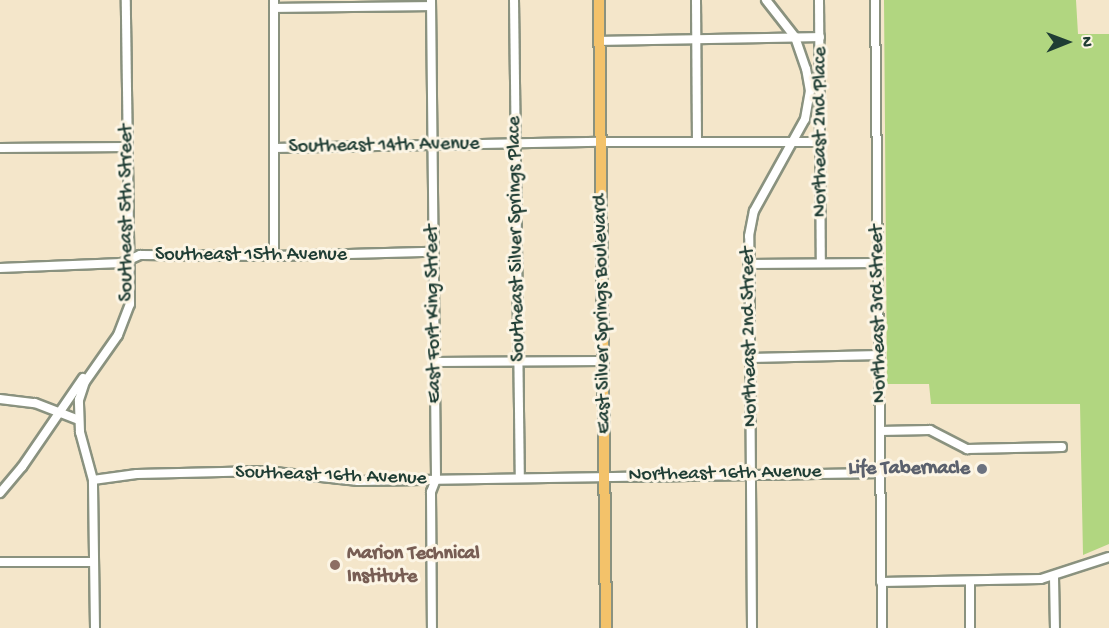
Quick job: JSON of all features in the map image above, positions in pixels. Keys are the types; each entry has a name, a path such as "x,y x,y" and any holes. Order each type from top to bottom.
{"main road":[{"name":"East Silver Springs Boulevard","path":"599,0 606,628"}],"street":[{"name":"Southeast 5th Street","path":"95,628 93,480 79,420 79,400 85,382 118,335 130,304 126,0"},
{"name":"Southeast Silver Springs Place","path":"514,0 520,477"},
{"path":"696,0 697,142"},
{"name":"Northeast 2nd Street","path":"752,628 751,358 748,264 754,211 805,118 809,88 795,37 766,0"},
{"name":"Northeast 2nd Place","path":"819,0 821,263"},
{"name":"Northeast 3rd Street","path":"875,0 882,628"},
{"path":"274,256 274,4 431,3"},
{"name":"East Fort King Street","path":"431,3 436,479 431,492 432,628"},
{"path":"599,41 820,37"},
{"path":"809,88 821,87"},
{"name":"Southeast 14th Avenue","path":"274,148 601,142 821,142"},
{"path":"0,148 128,147"},
{"name":"Southeast 15th Avenue","path":"0,268 129,261 140,255 274,256 432,252"},
{"path":"748,264 878,263"},
{"path":"751,358 880,355"},
{"path":"434,362 603,361"},
{"path":"0,493 22,467 83,378 93,370"},
{"path":"0,399 22,400 79,420"},
{"path":"880,431 930,430 967,449 1062,447"},
{"name":"Southeast 16th Avenue","path":"93,480 137,474 265,471 358,481 605,476"},
{"name":"Northeast 16th Avenue","path":"605,476 880,473"},
{"path":"881,582 1054,577 1109,557"},
{"path":"0,562 93,562"},
{"path":"1054,577 1055,628"},
{"path":"970,581 970,628"}],"green space":[{"path":"884,0 1076,0 1078,34 1109,34 1109,544 1083,555 1080,404 931,404 929,384 887,384"}],"place":[{"name":"Life Tabernacle","path":"982,469"},
{"name":"Marion Technical Institute","path":"335,565"}]}
